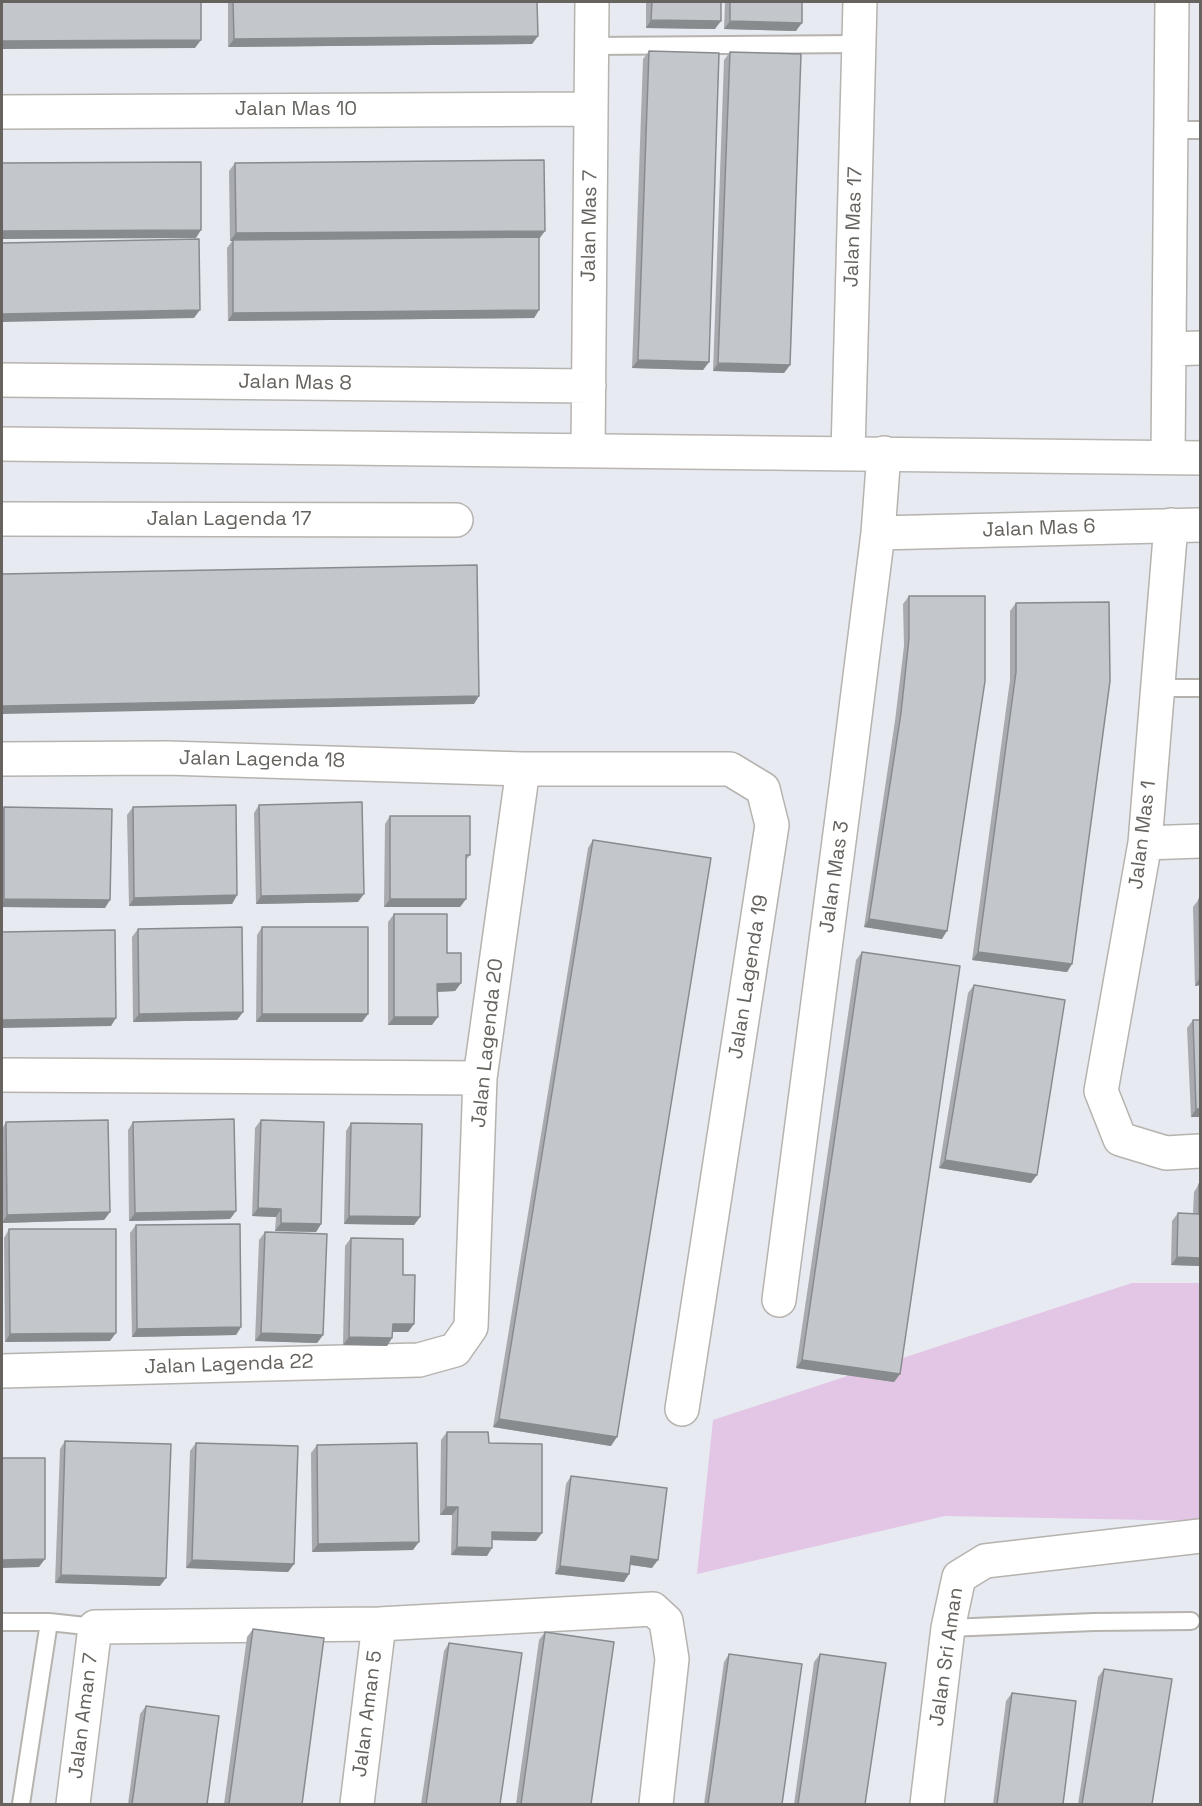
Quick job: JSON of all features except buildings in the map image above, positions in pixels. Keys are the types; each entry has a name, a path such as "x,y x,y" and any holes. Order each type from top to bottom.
{"street":[{"name":"Jalan Mas 7","path":"588,450 592,2"},
{"name":"Jalan Mas 17","path":"848,453 860,2"},
{"path":"1168,457 1186,349 1186,130 1172,2"},
{"name":"Jalan Mas 10","path":"2,112 591,109"},
{"name":"Jalan Mas 8","path":"2,380 589,386"},
{"path":"2,444 1200,458"},
{"name":"Jalan Mas 3","path":"778,1300 878,533 884,453"},
{"name":"Jalan Lagenda 17","path":"2,519 456,520"},
{"name":"Jalan Mas 6","path":"878,533 1186,525"},
{"name":"Jalan Mas 1","path":"1186,525 1158,688 1145,843 1101,1091 1120,1139 1166,1153 1200,1151"},
{"name":"Jalan Lagenda 18","path":"2,759 167,758 523,770"},
{"name":"Jalan Lagenda 19","path":"523,770 730,769 763,789 772,825 682,1409"},
{"name":"Jalan Lagenda 20","path":"455,1350 471,1327 480,1078 523,770"},
{"path":"1145,843 1200,841"},
{"path":"2,1075 480,1078"},
{"name":"Jalan Lagenda 22","path":"2,1371 419,1360 455,1350"},
{"name":"Jalan Sri Aman","path":"927,1804 948,1628 959,1577 985,1561 1200,1536"},
{"path":"95,1627 379,1624 653,1609 666,1621 672,1659 656,1804"},
{"name":"Jalan Aman 5","path":"357,1804 379,1624"},
{"name":"Jalan Aman 7","path":"73,1804 95,1627"}],"lane":[{"path":"592,46 859,44"},
{"path":"1158,688 1200,688"},
{"path":"948,1628 1191,1621"},
{"path":"2,1622 49,1622 95,1627"},
{"path":"21,1804 49,1622"}],"shaded area":[{"path":"1132,1283 1200,1283 1200,1521 945,1516 697,1574 713,1420"}]}
